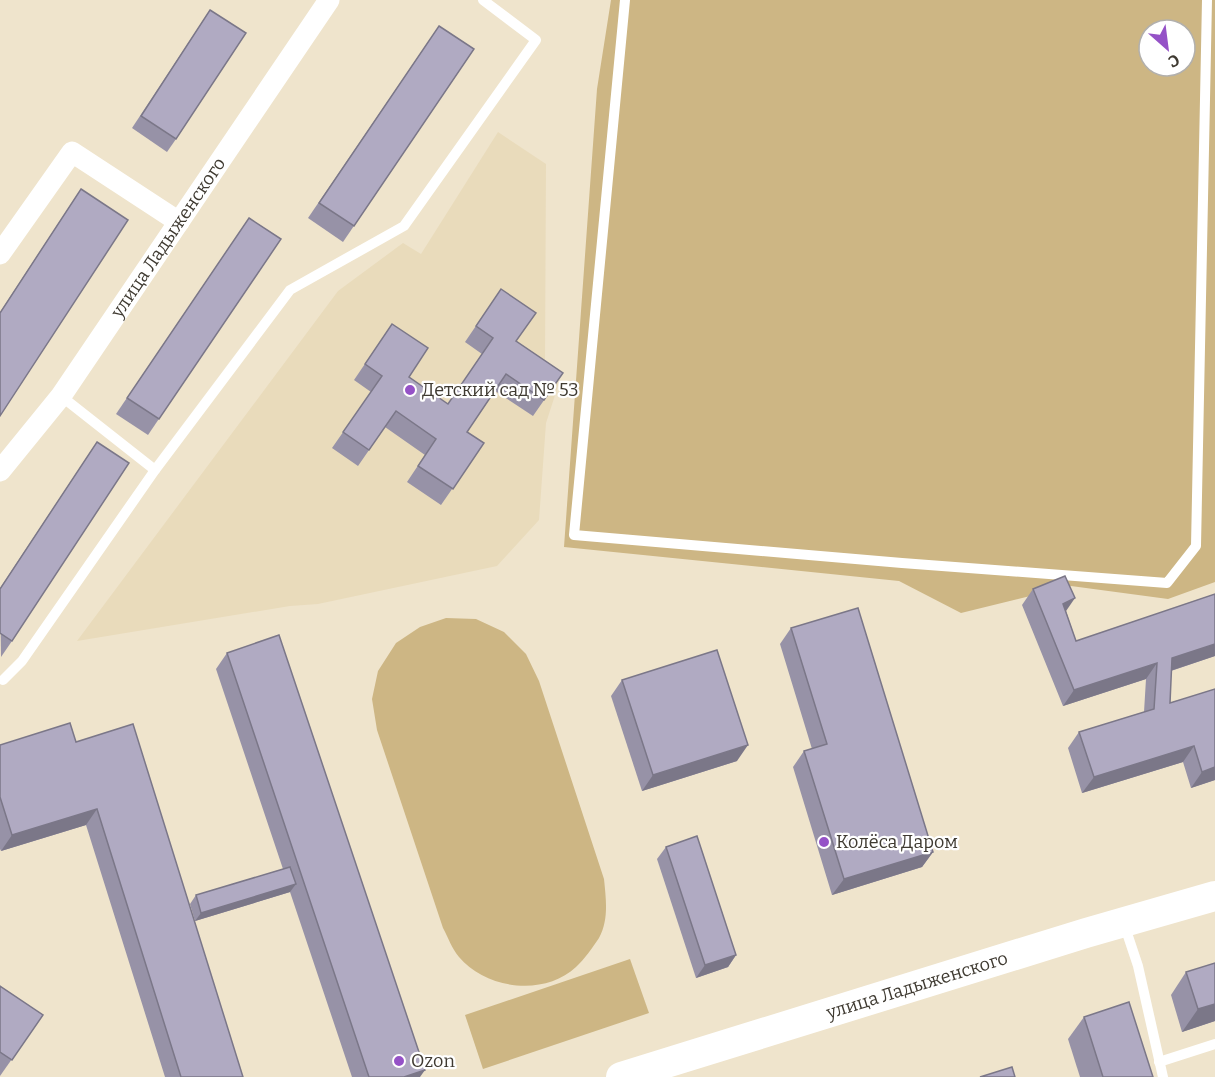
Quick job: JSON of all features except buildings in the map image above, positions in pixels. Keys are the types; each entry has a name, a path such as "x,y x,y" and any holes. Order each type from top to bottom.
{"street":[{"name":"улица Ладыженского","path":"1,470 61,396 329,0"},
{"path":"0,254 72,152 179,222"},
{"name":"улица Ладыженского","path":"621,1077 671,1066 1086,933 1215,896"}],"lane":[{"path":"3,680 22,661 155,470 290,290 404,226 536,40 483,0"},
{"path":"625,0 574,535 902,564 1167,583 1196,546 1207,0"},
{"path":"61,396 155,470"},
{"path":"1124,923 1138,966 1163,1077"},
{"path":"1159,1062 1215,1044"}],"shaded area":[{"path":"611,0 1215,0 1215,582 1168,599 1071,586 961,613 899,581 564,547 597,89"},
{"name":"Детский сад № 53","path":"498,132 546,164 545,362 559,383 546,423 539,520 497,566 318,604 290,606 77,641 338,291 403,243 421,254"},
{"path":"446,618 476,619 504,632 526,654 539,681 604,879 606,917 599,938 576,967 548,983 516,985 499,982 470,968 452,947 443,928 377,730 372,699 378,671 396,643 420,627"},
{"path":"630,959 649,1013 483,1069 465,1015"}],"place":[{"name":"Детский сад № 53","path":"410,390"},
{"name":"Колёса Даром","path":"824,842"},
{"name":"Ozon","path":"399,1061"}]}
